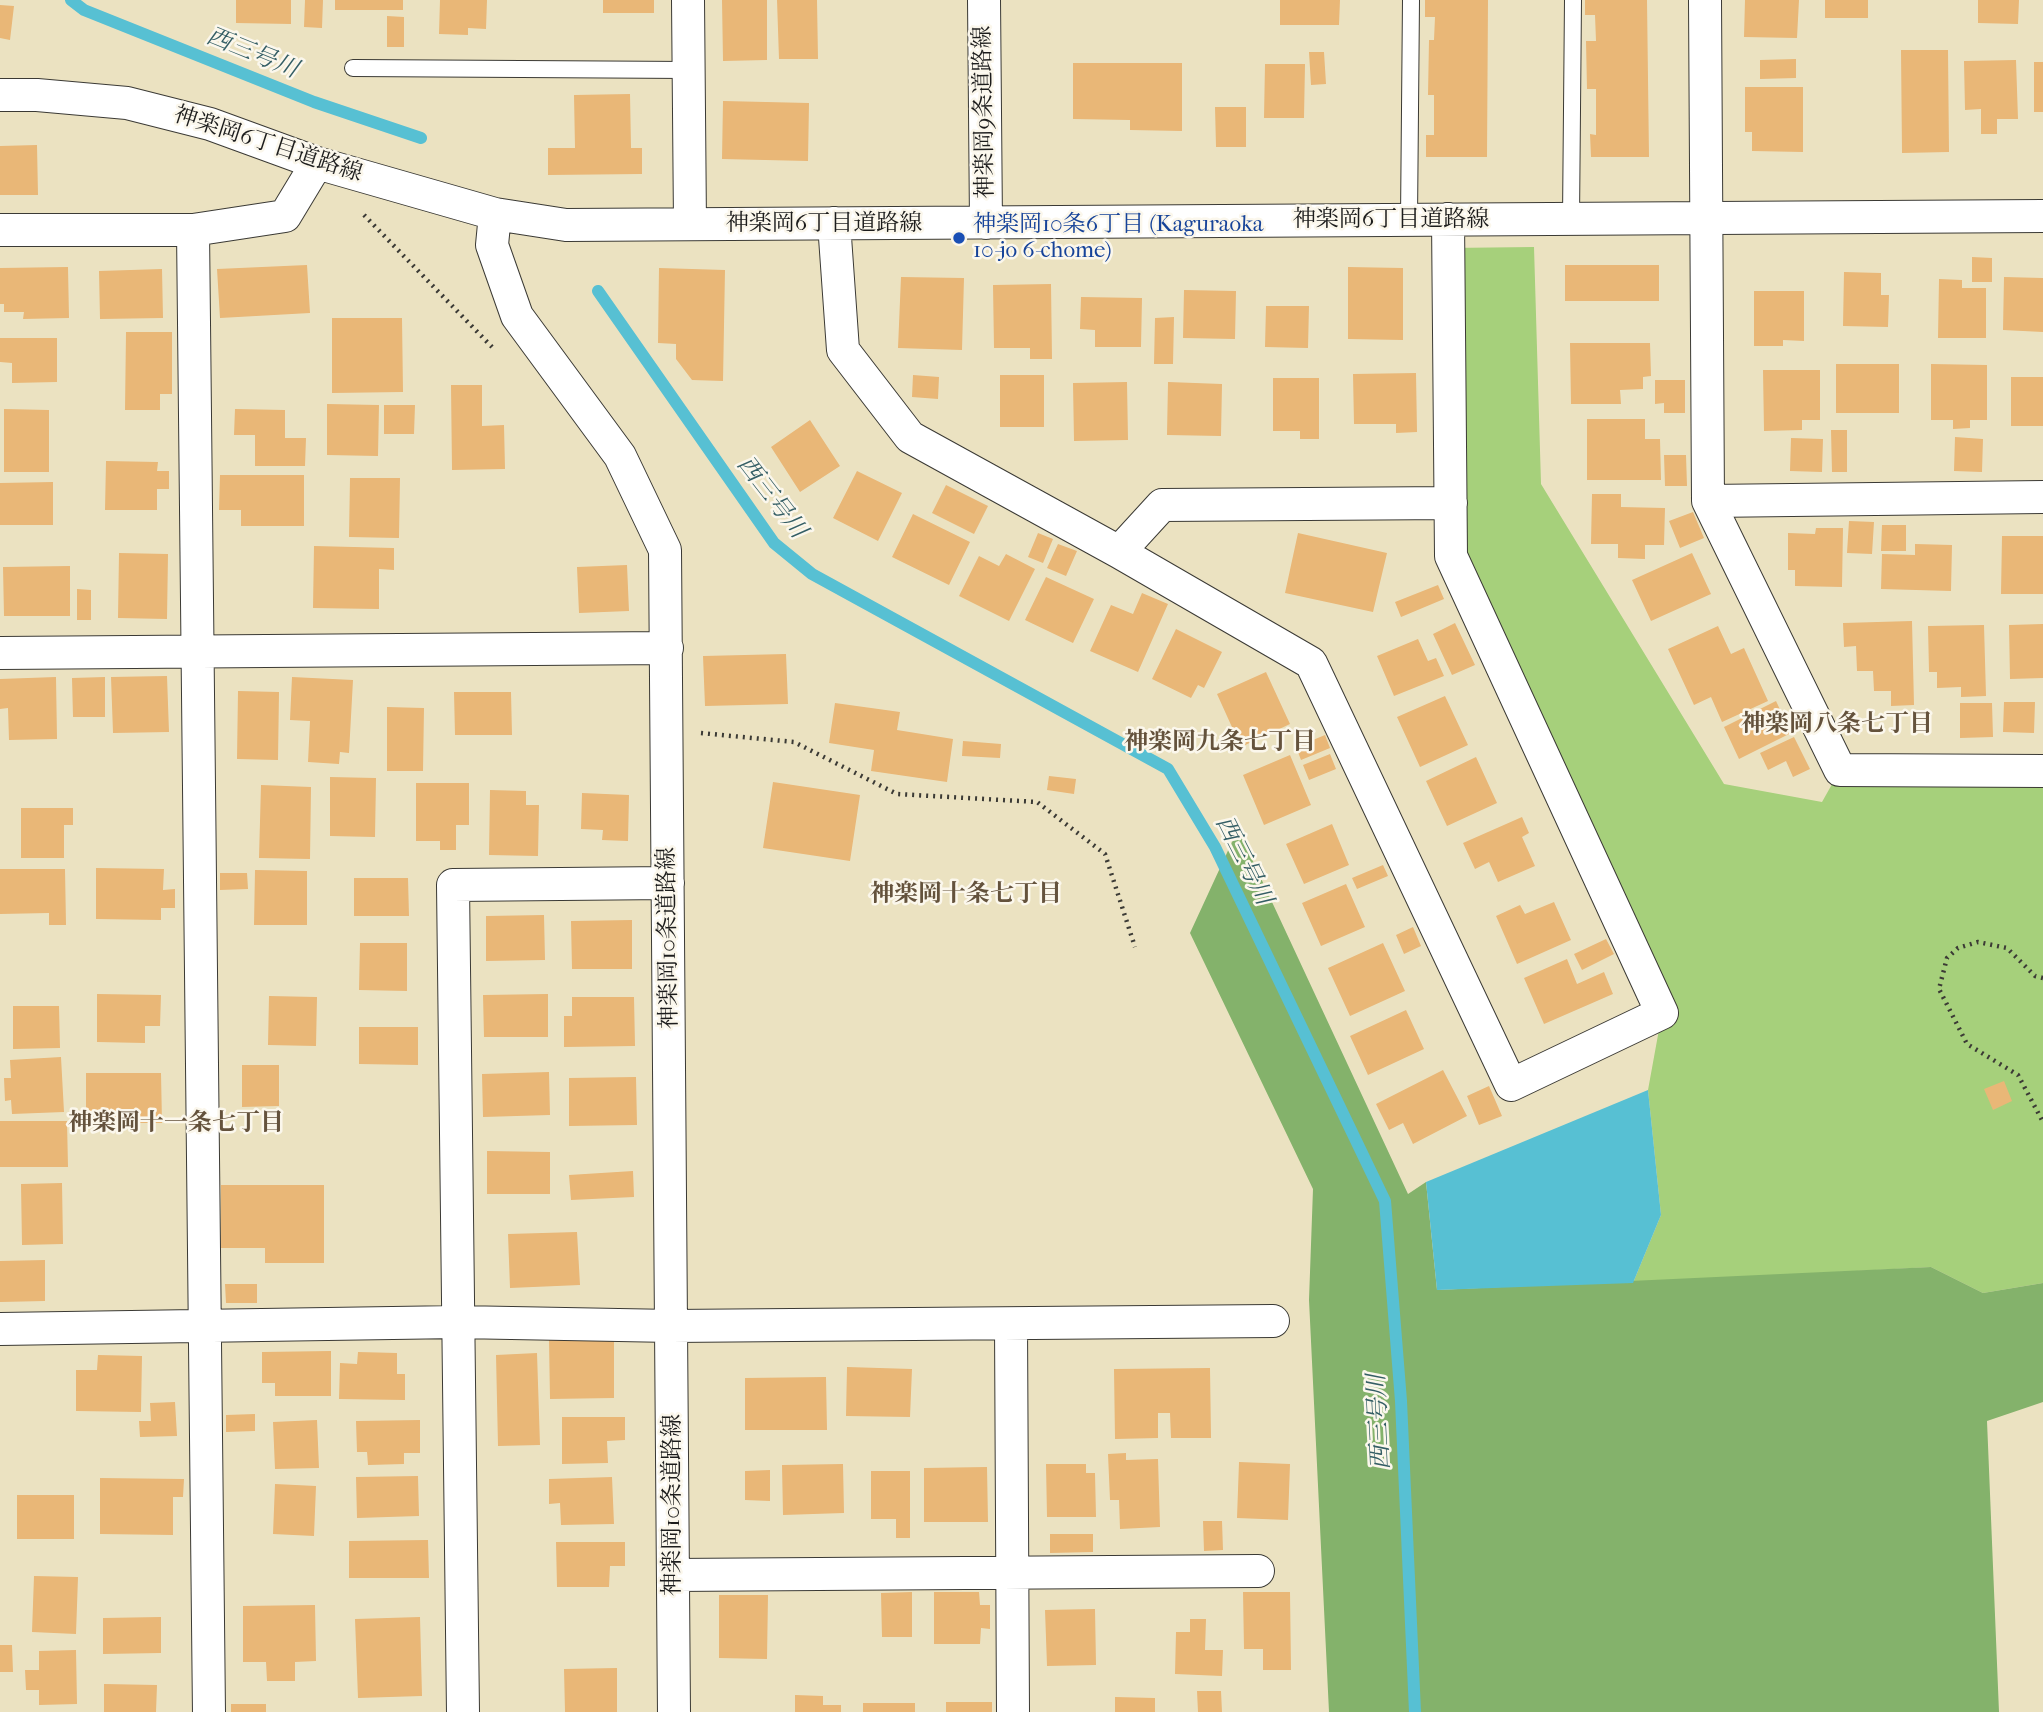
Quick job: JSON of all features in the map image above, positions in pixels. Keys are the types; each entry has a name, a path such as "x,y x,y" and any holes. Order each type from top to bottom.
{"street":[{"path":"688,0 690,224"},
{"name":"神楽岡9条道路線","path":"984,0 986,223"},
{"path":"1705,0 1708,501 1840,770 2043,771"},
{"name":"神楽岡6丁目道路線","path":"0,95 37,95 127,103 210,124 317,163 495,214 566,225 2043,216"},
{"path":"0,230 193,230 285,216 317,163"},
{"name":"神楽岡10条道路線","path":"495,214 492,245 517,316 620,456 665,550 674,1712"},
{"path":"834,223 843,350 910,437 1119,552 1311,663 1511,1085 1662,1013 1451,556 1448,219"},
{"path":"193,230 209,1712"},
{"path":"1708,501 2043,497"},
{"path":"1119,552 1162,505 1451,503"},
{"path":"0,653 667,648"},
{"path":"463,1712 453,885 668,883"},
{"path":"0,1329 458,1322 672,1325 1273,1321"},
{"path":"1011,1324 1013,1712"},
{"path":"673,1575 1258,1571"}],"lane":[{"path":"1409,219 1411,0"},
{"path":"1571,219 1573,0"},
{"path":"353,68 689,69"}],"path":[{"path":"355,205 499,354"},
{"path":"666,730 794,743 897,794 1037,802 1105,854 1135,947"},
{"path":"2043,978 2035,976 2007,948 1978,942 1958,948 1947,958 1940,989 1967,1044 2018,1075 2043,1122"}],"green space":[{"path":"1534,247 1541,484 1724,784 1822,802 1840,770 2043,771 2043,1283 1983,1293 1931,1267 1633,1283 1661,1215 1648,1090 1662,1013 1451,556 1448,248"},
{"path":"1238,829 1408,1194 1426,1182 1437,1290 1931,1267 1983,1293 2043,1283 2043,1402 1987,1421 1999,1712 1329,1712 1309,1300 1313,1189 1190,933"}],"water":[{"path":"1648,1090 1661,1215 1633,1283 1437,1290 1426,1182"}],"building":[{"path":"236,0 291,0 291,24 236,23"},
{"path":"305,0 323,0 322,28 304,27"},
{"path":"335,0 403,0 403,10 335,10"},
{"path":"440,0 487,0 486,29 468,28 468,35 439,34"},
{"path":"603,0 654,0 654,13 603,13"},
{"path":"722,0 767,0 767,60 723,61"},
{"path":"777,0 817,0 818,59 779,59"},
{"path":"1280,0 1340,0 1339,25 1280,25"},
{"path":"1425,0 1488,0 1487,157 1426,157 1426,135 1434,135 1434,95 1428,95 1429,40 1434,40 1435,17 1425,17"},
{"path":"1585,0 1647,0 1649,157 1591,157 1590,134 1596,135 1596,89 1587,89 1586,41 1596,41 1595,15 1585,15"},
{"path":"1745,0 1799,0 1797,38 1744,37"},
{"path":"1825,0 1868,0 1868,18 1825,18"},
{"path":"1978,0 2019,0 2018,24 1978,23"},
{"path":"0,5 14,6 10,40 0,38"},
{"path":"387,16 404,17 404,47 387,47"},
{"path":"1901,50 1948,50 1949,152 1902,153"},
{"path":"1309,52 1324,52 1326,84 1311,85"},
{"path":"1796,59 1796,78 1760,79 1760,60"},
{"path":"2016,60 2018,119 1997,119 1997,134 1981,134 1981,109 1965,110 1964,61"},
{"path":"2034,62 2043,62 2043,112 2034,112"},
{"path":"1073,63 1182,63 1182,131 1130,130 1130,120 1073,119"},
{"path":"1265,64 1305,64 1304,118 1264,118"},
{"path":"1745,87 1803,87 1803,152 1752,151 1752,132 1745,132"},
{"path":"630,94 631,148 642,148 642,174 548,175 548,148 575,148 574,95"},
{"path":"723,101 809,103 808,161 722,159"},
{"path":"1215,107 1246,107 1246,147 1216,147"},
{"path":"37,145 38,195 0,195 0,146"},
{"path":"1972,257 1992,258 1992,282 1972,282"},
{"path":"307,265 310,313 220,318 217,269"},
{"path":"1565,265 1659,265 1659,301 1565,301"},
{"path":"68,267 69,318 23,319 24,312 4,312 4,304 0,304 0,268"},
{"path":"1348,267 1403,268 1403,340 1348,339"},
{"path":"659,268 725,270 723,381 692,380 676,359 676,344 658,343"},
{"path":"162,269 163,318 100,319 99,271"},
{"path":"1844,272 1881,273 1881,295 1889,295 1888,327 1843,326"},
{"path":"901,277 964,278 962,350 898,348"},
{"path":"2004,277 2043,278 2043,332 2003,330"},
{"path":"1939,279 1962,280 1962,288 1986,288 1986,338 1938,338"},
{"path":"1051,284 1052,359 1030,359 1030,348 994,348 993,285"},
{"path":"1184,290 1236,291 1235,339 1183,338"},
{"path":"1754,291 1804,291 1804,341 1783,340 1783,346 1754,346"},
{"path":"1081,297 1142,298 1141,347 1095,347 1095,330 1080,329"},
{"path":"1266,306 1309,306 1308,348 1265,347"},
{"path":"1174,317 1173,364 1154,364 1155,318"},
{"path":"332,318 402,318 403,392 332,393"},
{"path":"126,332 172,332 172,394 160,394 160,410 125,410"},
{"path":"0,338 57,338 57,382 12,383 12,363 0,362"},
{"path":"1570,343 1650,343 1651,376 1643,377 1643,389 1620,390 1621,404 1571,404"},
{"path":"1836,364 1899,364 1899,413 1836,413"},
{"path":"1931,364 1987,365 1987,420 1970,420 1970,428 1953,429 1953,420 1931,420"},
{"path":"1763,370 1820,370 1820,420 1802,420 1802,430 1764,431"},
{"path":"1416,373 1417,432 1396,433 1396,424 1354,424 1353,374"},
{"path":"913,375 939,377 938,399 912,397"},
{"path":"1000,375 1044,375 1044,427 1000,427"},
{"path":"2011,377 2043,377 2043,426 2011,426"},
{"path":"1273,378 1319,378 1319,439 1300,439 1300,431 1273,431"},
{"path":"1655,380 1685,380 1685,413 1664,413 1664,403 1655,404"},
{"path":"1127,382 1128,440 1074,441 1073,383"},
{"path":"1168,382 1222,384 1221,436 1167,435"},
{"path":"451,385 482,385 482,426 504,425 505,469 452,470"},
{"path":"327,404 379,405 378,456 327,455"},
{"path":"384,405 415,405 414,434 384,434"},
{"path":"4,409 49,410 49,472 4,472"},
{"path":"235,409 285,410 285,438 306,438 305,466 255,466 255,435 234,435"},
{"path":"1587,419 1645,419 1645,439 1660,439 1661,480 1587,480"},
{"path":"810,420 840,466 800,492 771,447"},
{"path":"1831,430 1847,430 1847,472 1832,472"},
{"path":"1955,437 1983,439 1982,472 1954,471"},
{"path":"1791,438 1823,439 1822,472 1790,471"},
{"path":"1664,455 1686,455 1687,486 1665,486"},
{"path":"106,461 158,462 157,471 169,471 169,489 157,489 157,510 105,510"},
{"path":"857,471 902,493 878,541 833,518"},
{"path":"220,475 304,475 304,526 241,526 241,510 219,510"},
{"path":"350,478 400,478 399,538 349,537"},
{"path":"53,482 53,525 0,525 0,483"},
{"path":"946,485 988,506 974,534 932,513"},
{"path":"1592,494 1621,494 1621,507 1665,508 1664,545 1645,545 1645,559 1618,558 1618,544 1591,544"},
{"path":"1693,512 1704,538 1680,548 1669,521"},
{"path":"913,514 970,542 949,585 892,557"},
{"path":"1849,521 1874,522 1872,554 1847,553"},
{"path":"1882,525 1906,525 1906,551 1881,551"},
{"path":"1816,528 1843,528 1842,587 1795,586 1795,570 1788,570 1788,533 1815,534"},
{"path":"1038,533 1053,539 1043,563 1028,557"},
{"path":"1298,533 1387,553 1373,612 1285,593"},
{"path":"2002,536 2043,536 2043,594 2001,594"},
{"path":"1058,544 1077,551 1066,576 1047,568"},
{"path":"1915,544 1952,545 1951,591 1881,589 1882,554 1915,555"},
{"path":"314,546 394,548 394,570 379,569 379,609 313,608"},
{"path":"119,553 168,554 167,619 118,618"},
{"path":"1692,553 1711,594 1651,621 1632,580"},
{"path":"1006,554 1035,569 1009,621 959,596 979,556 999,566"},
{"path":"627,565 629,611 579,613 577,567"},
{"path":"70,566 70,616 4,616 3,567"},
{"path":"1046,577 1094,599 1073,643 1025,620"},
{"path":"1438,585 1444,599 1401,617 1395,602"},
{"path":"77,589 91,590 91,620 77,620"},
{"path":"1142,593 1168,604 1138,672 1090,651 1111,605 1133,614"},
{"path":"1912,621 1914,705 1891,706 1891,691 1874,691 1873,671 1857,671 1856,646 1844,647 1843,623"},
{"path":"1455,623 1475,665 1452,675 1433,634"},
{"path":"2043,624 2043,678 2010,679 2009,625"},
{"path":"1984,625 1986,696 1961,697 1961,687 1937,688 1937,672 1929,672 1928,626"},
{"path":"1718,626 1731,654 1744,648 1768,701 1722,722 1711,697 1694,705 1668,649"},
{"path":"1176,629 1222,652 1204,688 1198,685 1191,698 1152,679"},
{"path":"1418,639 1428,661 1436,658 1444,676 1394,696 1377,656"},
{"path":"786,654 788,704 705,706 703,656"},
{"path":"1266,672 1290,724 1241,747 1217,694"},
{"path":"167,676 169,732 113,733 111,677"},
{"path":"56,677 57,739 9,740 8,708 0,709 0,679"},
{"path":"105,677 105,717 73,717 72,678"},
{"path":"292,677 353,680 349,753 340,752 339,764 308,762 310,721 290,720"},
{"path":"238,691 279,692 278,760 237,759"},
{"path":"454,692 511,692 512,735 455,735"},
{"path":"1445,696 1468,745 1420,767 1397,717"},
{"path":"1776,701 1791,733 1739,759 1724,727"},
{"path":"2004,702 2035,702 2034,733 2003,732"},
{"path":"835,703 900,712 897,730 953,739 947,782 871,771 874,750 829,743"},
{"path":"1960,703 1992,703 1993,737 1960,738"},
{"path":"387,707 424,708 423,771 387,771"},
{"path":"1325,735 1330,748 1301,760 1296,747"},
{"path":"1794,737 1810,769 1793,777 1786,761 1768,770 1760,753"},
{"path":"963,741 1001,744 1000,758 962,756"},
{"path":"1330,754 1336,769 1309,780 1303,765"},
{"path":"1290,755 1311,805 1264,825 1243,775"},
{"path":"1476,757 1497,803 1447,826 1426,781"},
{"path":"1049,776 1076,779 1074,794 1047,790"},
{"path":"330,777 376,778 375,837 330,836"},
{"path":"773,782 860,795 850,861 763,848"},
{"path":"416,783 469,783 469,825 456,825 456,850 440,850 440,841 416,841"},
{"path":"261,785 311,787 310,859 259,858"},
{"path":"490,790 526,791 526,805 539,805 538,856 489,855"},
{"path":"582,793 629,795 628,841 602,840 603,830 581,829"},
{"path":"21,808 73,808 73,825 64,825 64,858 21,858"},
{"path":"1522,817 1529,833 1522,837 1535,866 1498,882 1489,862 1475,869 1463,843"},
{"path":"1332,824 1349,865 1304,884 1286,844"},
{"path":"1383,865 1388,876 1357,889 1352,878"},
{"path":"96,868 164,869 163,890 175,889 175,908 161,908 161,920 96,919"},
{"path":"0,869 65,869 66,925 49,925 49,913 0,914"},
{"path":"255,870 307,871 307,925 254,925"},
{"path":"220,873 247,873 248,889 220,890"},
{"path":"354,878 408,878 409,916 354,916"},
{"path":"1346,884 1365,927 1321,946 1302,903"},
{"path":"1554,902 1571,940 1517,964 1496,916 1520,905 1525,914"},
{"path":"544,915 545,960 486,961 486,916"},
{"path":"632,920 632,969 572,969 571,921"},
{"path":"1413,927 1421,946 1404,954 1396,935"},
{"path":"1606,939 1614,954 1582,970 1574,954"},
{"path":"360,943 407,943 407,991 359,990"},
{"path":"1383,943 1405,991 1350,1016 1328,968"},
{"path":"1567,959 1577,984 1604,972 1613,994 1544,1024 1524,978"},
{"path":"97,994 161,995 160,1026 145,1026 145,1043 97,1042"},
{"path":"548,994 548,1037 484,1037 483,995"},
{"path":"269,996 317,997 316,1046 268,1045"},
{"path":"572,997 634,997 635,1046 564,1047 564,1016 572,1016"},
{"path":"13,1006 59,1006 60,1048 13,1049"},
{"path":"1406,1010 1424,1049 1368,1075 1350,1036"},
{"path":"359,1027 418,1027 418,1065 359,1064"},
{"path":"61,1057 64,1112 12,1114 11,1100 5,1101 4,1078 11,1078 10,1060"},
{"path":"242,1065 279,1065 279,1106 242,1107"},
{"path":"1443,1070 1467,1116 1413,1144 1403,1123 1389,1130 1376,1104"},
{"path":"549,1072 550,1115 483,1117 482,1074"},
{"path":"86,1073 161,1073 162,1123 86,1123"},
{"path":"636,1077 637,1125 569,1126 569,1078"},
{"path":"2004,1081 2012,1101 1993,1110 1984,1089"},
{"path":"1489,1086 1502,1116 1479,1125 1467,1096"},
{"path":"0,1121 67,1121 68,1167 0,1167"},
{"path":"487,1151 550,1152 550,1194 487,1194"},
{"path":"633,1171 634,1197 571,1200 569,1175"},
{"path":"62,1183 63,1244 22,1245 21,1184"},
{"path":"221,1185 324,1185 324,1263 265,1263 265,1248 221,1248"},
{"path":"577,1232 580,1285 510,1288 508,1234"},
{"path":"45,1260 45,1301 0,1302 0,1261"},
{"path":"225,1284 257,1284 257,1303 226,1303"},
{"path":"549,1340 614,1340 614,1398 550,1399"},
{"path":"331,1351 331,1396 275,1396 275,1383 262,1383 262,1352"},
{"path":"358,1352 397,1353 397,1374 405,1374 405,1400 339,1399 340,1363 357,1364"},
{"path":"537,1353 540,1445 498,1446 496,1355"},
{"path":"98,1355 142,1356 141,1412 76,1411 76,1370 97,1370"},
{"path":"847,1367 912,1369 910,1417 846,1416"},
{"path":"1210,1368 1211,1438 1171,1438 1170,1413 1158,1413 1158,1438 1115,1439 1114,1369"},
{"path":"826,1377 827,1430 745,1430 745,1378"},
{"path":"175,1402 177,1436 140,1437 139,1421 151,1421 150,1403"},
{"path":"255,1414 255,1431 226,1432 226,1415"},
{"path":"562,1417 625,1417 625,1440 607,1441 608,1463 562,1464"},
{"path":"317,1420 319,1468 275,1469 273,1422"},
{"path":"420,1420 420,1453 404,1453 404,1464 368,1465 367,1452 357,1452 356,1421"},
{"path":"1126,1453 1126,1460 1158,1459 1160,1527 1120,1529 1119,1500 1110,1500 1108,1454"},
{"path":"1239,1462 1290,1464 1288,1520 1237,1518"},
{"path":"843,1464 844,1513 783,1515 782,1465"},
{"path":"1046,1464 1086,1464 1086,1473 1095,1473 1096,1517 1047,1517"},
{"path":"987,1467 988,1522 924,1522 924,1468"},
{"path":"770,1470 770,1501 745,1500 745,1471"},
{"path":"871,1471 910,1471 910,1538 896,1538 896,1519 871,1519"},
{"path":"418,1476 419,1516 357,1518 356,1477"},
{"path":"612,1477 614,1524 561,1525 560,1503 549,1504 549,1479"},
{"path":"100,1478 184,1479 183,1497 173,1497 173,1535 100,1534"},
{"path":"275,1484 316,1486 314,1536 273,1534"},
{"path":"17,1495 74,1495 74,1539 17,1539"},
{"path":"1203,1521 1222,1521 1223,1550 1204,1551"},
{"path":"1050,1534 1093,1534 1093,1552 1050,1553"},
{"path":"428,1540 429,1578 349,1578 349,1541"},
{"path":"556,1542 625,1542 625,1566 610,1566 609,1587 557,1587"},
{"path":"34,1576 78,1577 76,1634 32,1632"},
{"path":"912,1592 912,1637 882,1637 881,1593"},
{"path":"934,1592 979,1592 980,1605 990,1605 990,1629 981,1628 980,1644 934,1644"},
{"path":"1243,1592 1290,1592 1291,1670 1263,1670 1263,1649 1244,1649"},
{"path":"719,1595 768,1595 767,1659 719,1658"},
{"path":"315,1605 316,1661 295,1662 295,1681 267,1681 266,1662 243,1662 243,1606"},
{"path":"1095,1609 1096,1665 1047,1666 1045,1610"},
{"path":"161,1617 161,1653 103,1654 103,1618"},
{"path":"420,1617 422,1696 358,1698 355,1619"},
{"path":"1190,1619 1206,1619 1205,1650 1223,1650 1222,1676 1175,1674 1176,1632 1190,1632"},
{"path":"0,1645 12,1645 13,1672 0,1672"},
{"path":"76,1650 77,1704 39,1705 39,1690 26,1690 25,1670 39,1670 39,1651"},
{"path":"617,1668 617,1712 565,1712 564,1669"},
{"path":"104,1684 157,1685 156,1712 104,1712"},
{"path":"1197,1691 1221,1691 1222,1712 1198,1712"},
{"path":"795,1695 823,1696 823,1705 841,1705 841,1712 795,1712"},
{"path":"1115,1697 1155,1698 1155,1712 1115,1712"},
{"path":"946,1702 992,1702 992,1712 946,1712"},
{"path":"863,1703 915,1703 915,1712 863,1712"},
{"path":"231,1704 266,1704 266,1712 231,1712"}],"waterway":[{"name":"西三号川","path":"71,0 84,10 314,102 421,138"},
{"name":"西三号川","path":"598,291 774,543 812,574 1168,769 1215,847 1385,1201 1401,1401 1415,1712"}],"place":[{"name":"神楽岡10条6丁目 (Kaguraoka 10-jo 6-chome)","path":"959,238"}],"district":[{"name":"神楽岡八条七丁目","path":"1837,725"},
{"name":"神楽岡九条七丁目","path":"1220,743"},
{"name":"神楽岡十条七丁目","path":"966,895"},
{"name":"神楽岡十一条七丁目","path":"176,1124"}]}
